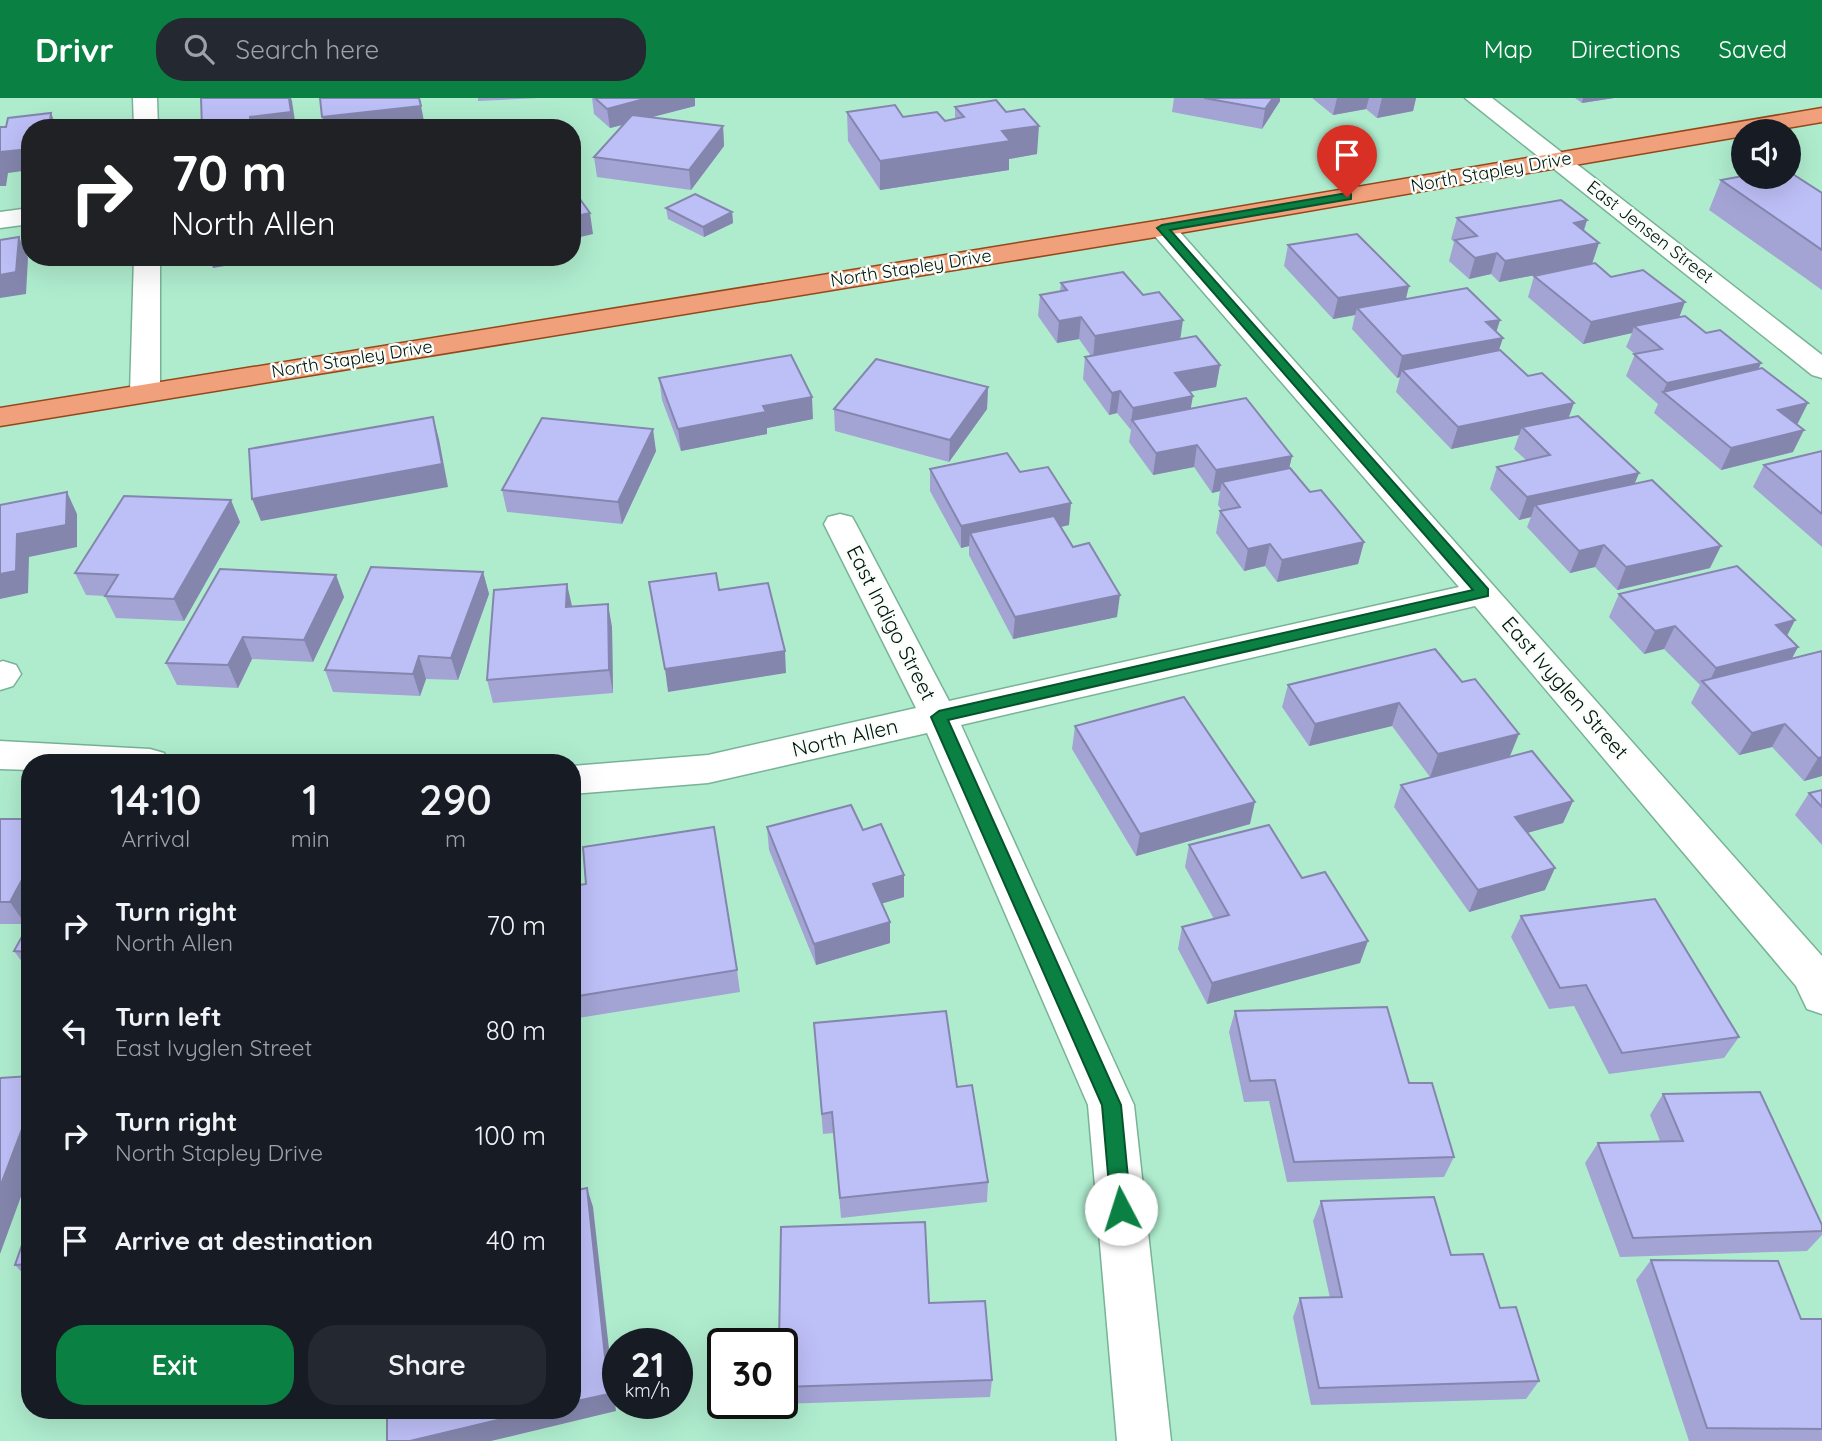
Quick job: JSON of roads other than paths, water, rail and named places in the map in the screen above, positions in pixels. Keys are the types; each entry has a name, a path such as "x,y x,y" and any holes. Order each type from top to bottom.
{"main road":[{"name":"North Stapley Drive","path":"0,416 1162,228 1822,115"}],"street":[{"path":"145,98 146,119"},
{"name":"East Jensen Street","path":"1477,98 1822,369"},
{"path":"0,220 21,217"},
{"name":"East Ivyglen Street","path":"1162,228 1483,593 1813,976 1822,996"},
{"path":"145,393 147,266"},
{"name":"East Indigo Street","path":"840,524 939,717 1111,1105 1144,1441"},
{"name":"North Allen","path":"581,779 708,769 1483,593"},
{"path":"0,755 21,756"}]}
